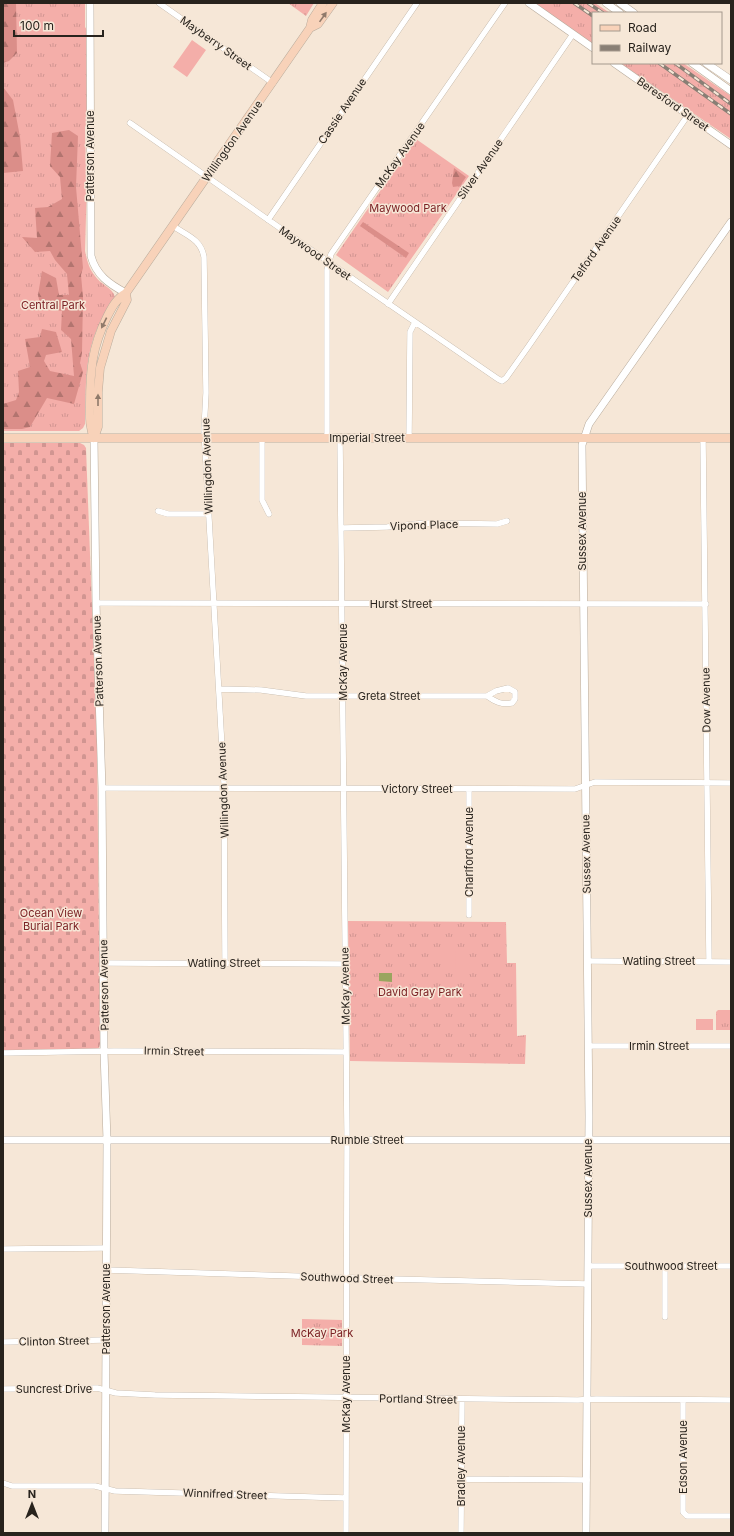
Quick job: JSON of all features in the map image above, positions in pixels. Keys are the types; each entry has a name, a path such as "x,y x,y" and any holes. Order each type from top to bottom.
{"main road":[{"name":"Willingdon Avenue","path":"173,226 310,28 312,20 323,3"},
{"name":"Willingdon Avenue","path":"310,28 318,24 333,3"},
{"path":"94,438 98,427 100,368 109,337 127,300 126,293 173,226"},
{"name":"Imperial Street","path":"3,438 731,438"}],"street":[{"name":"Patterson Avenue","path":"90,3 91,256 96,270 103,279 126,293"},
{"name":"Mayberry Street","path":"159,3 273,83"},
{"name":"Cassie Avenue","path":"268,220 417,3"},
{"name":"McKay Avenue","path":"327,438 327,284 328,262 331,254 505,3"},
{"path":"528,3 592,47"},
{"path":"607,3 619,12"},
{"path":"620,3 633,12"},
{"path":"169,9 173,4"},
{"name":"Silver Avenue","path":"388,304 573,34"},
{"name":"Beresford Street","path":"615,64 731,145"},
{"path":"693,64 731,90"},
{"path":"707,64 731,80"},
{"name":"Telford Avenue","path":"502,381 506,378 528,347 688,115"},
{"name":"Maywood Street","path":"130,123 388,304 502,381"},
{"name":"Sussex Avenue","path":"586,1533 589,1140 582,445 589,424 731,222"},
{"name":"Willingdon Avenue","path":"173,226 198,242 203,248 204,257 205,438 224,789 225,963"},
{"path":"409,438 410,332 415,322"},
{"name":"Patterson Avenue","path":"94,438 96,604 102,788 104,1052 107,1140 105,1533"},
{"path":"262,438 262,500 269,514"},
{"name":"McKay Avenue","path":"340,438 347,1140 346,1533"},
{"name":"Dow Avenue","path":"703,438 709,961"},
{"path":"158,511 168,514 208,514"},
{"name":"Vipond Place","path":"342,528 387,527 425,523 497,524 507,521"},
{"name":"Hurst Street","path":"96,604 706,604"},
{"name":"Greta Street","path":"218,689 250,689 298,695 487,696"},
{"name":"Victory Street","path":"102,788 575,789 595,782 731,783"},
{"name":"Charlford Avenue","path":"469,789 469,914"},
{"name":"Watling Street","path":"587,961 731,962"},
{"name":"Watling Street","path":"104,963 345,964"},
{"name":"Irmin Street","path":"588,1046 731,1046"},
{"name":"Irmin Street","path":"3,1053 346,1052"},
{"name":"Rumble Street","path":"3,1140 731,1140"},
{"path":"3,1249 106,1248"},
{"name":"Southwood Street","path":"588,1266 731,1266"},
{"path":"665,1266 665,1317"},
{"name":"Southwood Street","path":"106,1270 588,1284"},
{"name":"Clinton Street","path":"3,1342 106,1340"},
{"name":"Suncrest Drive","path":"3,1389 97,1388 106,1390"},
{"name":"Portland Street","path":"106,1390 116,1393 155,1395 462,1400 731,1400"},
{"name":"Bradley Avenue","path":"461,1533 462,1400"},
{"name":"Edson Avenue","path":"683,1400 682,1511 687,1516 731,1516"},
{"path":"461,1479 586,1480"},
{"path":"3,1483 12,1486 95,1486 105,1489"},
{"name":"Winnifred Street","path":"105,1489 115,1491 346,1498"}],"green space":[{"name":"Central Park","path":"3,3 85,3 85,27 87,30 87,124 85,127 87,181 85,251 88,264 93,273 97,279 112,291 115,297 99,325 93,340 86,376 85,424 79,431 3,431"},
{"path":"3,3 16,3 17,53 9,61 3,63"},
{"path":"288,3 314,3 306,16"},
{"path":"534,3 595,3 608,12 592,12 592,44"},
{"path":"24,22 34,22 34,43 24,43"},
{"path":"36,22 46,22 46,43 36,43"},
{"path":"49,22 59,22 59,43 49,43"},
{"path":"61,22 71,22 71,43 61,43"},
{"path":"192,40 206,50 187,77 173,67"},
{"path":"621,64 684,64 731,96 731,139"},
{"path":"3,87 13,100 20,137 23,171 3,173"},
{"path":"69,130 78,136 76,187 83,268 81,275 83,297 82,353 80,363 83,372 74,404 47,398 30,427 22,429 3,429 3,404 16,400 19,392 18,371 30,367 25,339 40,337 42,329 56,332 62,352 46,355 44,361 50,371 74,376 71,339 61,330 62,311 41,308 38,295 42,271 56,278 59,295 69,295 67,274 55,260 50,251 35,252 22,237 37,238 35,208 48,207 62,199 60,177 50,166 52,133"},
{"name":"Maywood Park","path":"416,139 469,176 388,292 336,255"},
{"path":"454,168 466,177 460,186 453,187 452,183"},
{"path":"363,222 409,253 406,258 360,226"},
{"name":"Ocean View Burial Park","path":"3,443 80,443 86,448 97,740 100,1044 99,1048 94,1050 3,1050"},
{"name":"David Gray Park","path":"348,921 506,922 507,963 516,963 517,1036 526,1035 525,1064 350,1061"},
{"path":"443,951 453,951 453,972 443,972"},
{"path":"456,951 465,951 465,972 455,972"},
{"path":"718,1010 731,1010 731,1030 716,1030 716,1012"},
{"path":"696,1019 713,1019 713,1030 696,1030"},
{"name":"McKay Park","path":"302,1319 342,1320 342,1346 302,1345"}],"shaded area":[{"path":"379,973 392,973 392,982 379,981"}],"railway":[{"path":"574,3 592,15"},
{"path":"588,3 602,12"},
{"path":"660,64 731,114"},
{"path":"676,64 731,104"}]}
